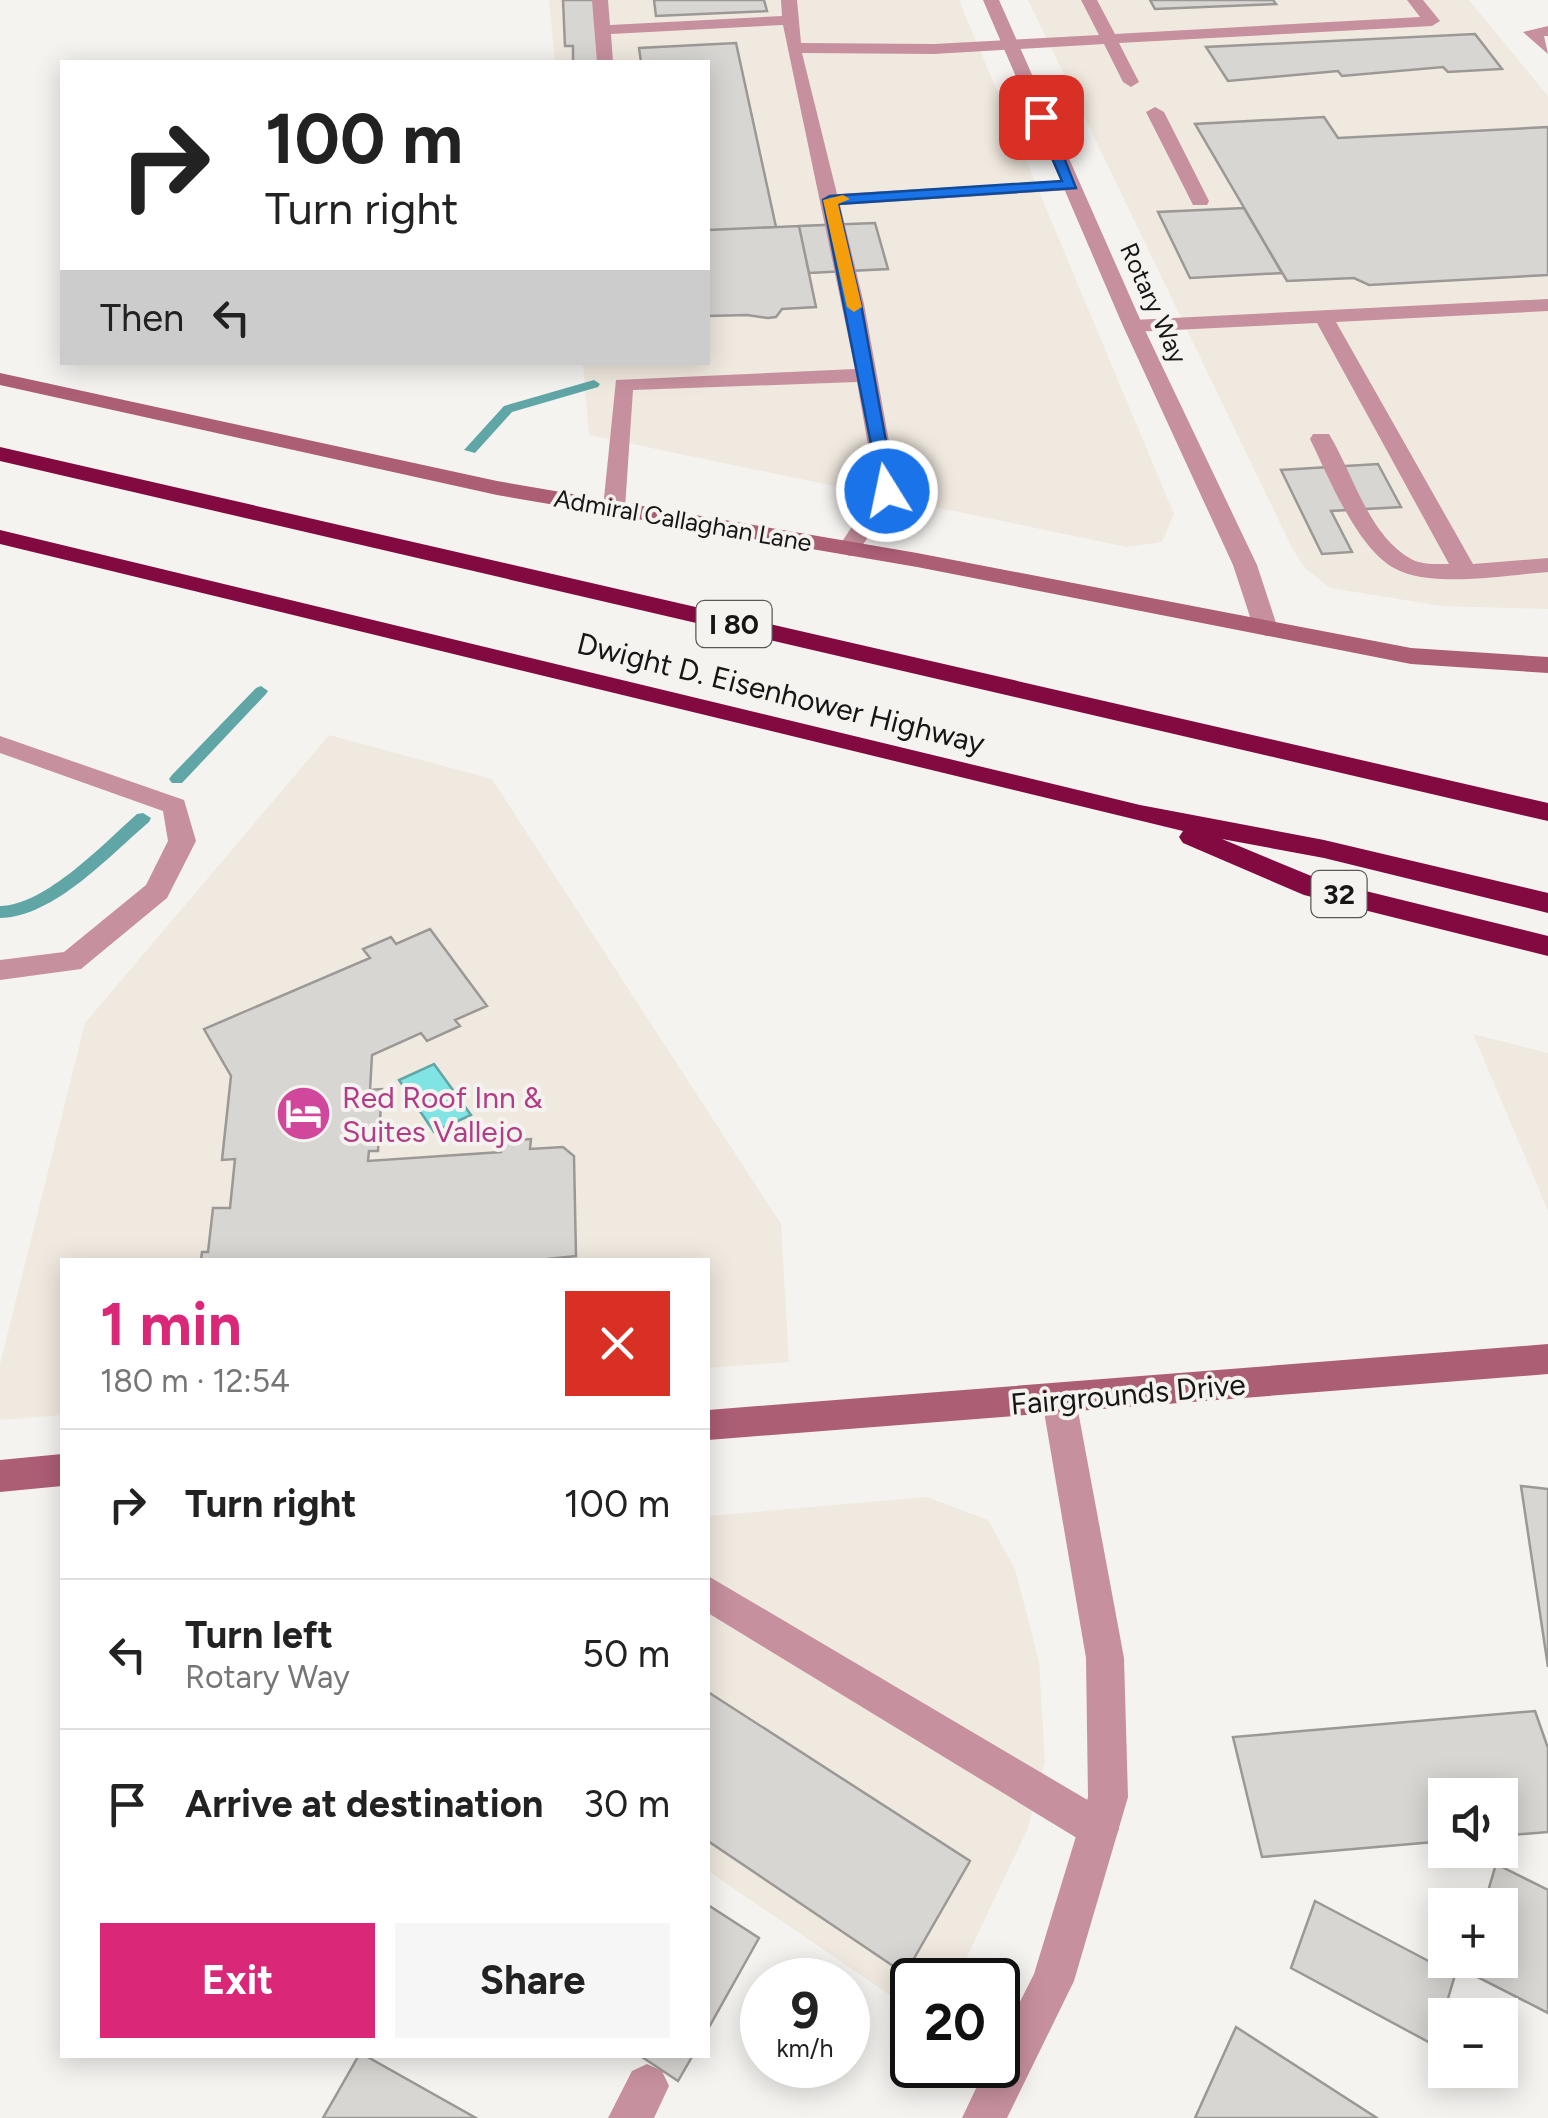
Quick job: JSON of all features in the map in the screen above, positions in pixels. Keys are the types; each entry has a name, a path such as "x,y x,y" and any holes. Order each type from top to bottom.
{"highway":[{"name":"Dwight D. Eisenhower Highway","path":"0,454 1548,812"},
{"name":"Dwight D. Eisenhower Highway","path":"0,537 1140,814 1324,849 1548,903"},
{"path":"1468,794 1548,798"},
{"name":"32","path":"1140,814 1314,888 1548,946"}],"main road":[{"name":"Admiral Callaghan Lane","path":"0,379 496,488 849,548 1411,656 1548,665"},
{"name":"Fairgrounds Drive","path":"710,1425 1548,1359"},
{"path":"0,1476 60,1470"}],"street":[{"path":"600,0 604,60"},
{"path":"789,0 794,48 830,200 887,491 849,548"},
{"name":"Rotary Way","path":"991,0 1133,326 1244,565 1266,629"},
{"path":"1090,0 1130,82"},
{"path":"794,48 934,49 1432,21 1415,0"},
{"path":"603,30 791,20"},
{"path":"1548,31 1531,32 1548,49"},
{"path":"1155,112 1200,200"},
{"path":"830,200 1071,185"},
{"path":"1133,326 1548,305"},
{"path":"1324,318 1465,571"},
{"path":"614,508 622,373 866,375"},
{"path":"1321,438 1358,510 1401,564 1465,571 1548,565"},
{"path":"0,744 176,806 182,840 157,891 71,962 0,970"},
{"path":"984,2118 1053,1980 1108,1797 1105,1658 1059,1400"},
{"path":"710,1594 1099,1828"}],"shaded area":[{"path":"549,0 959,0 1174,514 1162,542 1127,547 589,435 583,365 710,365 710,60 555,60"},
{"path":"1028,0 1469,0 1548,96 1548,609 1442,606 1330,588 1306,569 1293,550"},
{"path":"329,735 492,779 781,1224 789,1362 710,1368 710,1258 60,1258 60,1415 0,1420 0,1364 85,1023"},
{"path":"1473,1034 1548,1053 1548,1211"},
{"path":"927,1497 988,1520 1015,1569 1039,1661 1045,1762 1028,1828 966,1958 890,1958 890,1995 870,1981 870,1958 836,1958 710,1872 710,1516"}],"water":[{"path":"434,1064 471,1115 434,1132 399,1080"}],"building":[{"path":"563,0 599,0 603,60 573,60 573,46 565,46"},
{"path":"654,0 764,0 767,11 656,16"},
{"path":"1150,0 1273,0 1276,4 1155,9"},
{"path":"1475,34 1502,69 1448,72 1443,67 1342,76 1338,71 1228,81 1206,47"},
{"path":"736,43 776,227 710,230 710,60 641,60 639,48"},
{"path":"1324,117 1338,138 1548,127 1548,275 1369,285 1354,278 1287,281 1195,124"},
{"path":"1244,208 1282,273 1190,278 1158,212"},
{"path":"875,223 888,269 809,273 799,226"},
{"path":"799,226 816,307 782,309 776,317 768,318 710,316 710,230"},
{"path":"1378,464 1401,507 1331,511 1352,552 1322,554 1281,470"},
{"name":"Red Roof Inn & Suites Vallejo","path":"430,929 487,1006 455,1020 460,1026 427,1041 421,1033 372,1055 370,1090 382,1089 378,1151 369,1151 368,1161 501,1152 501,1141 531,1139 530,1149 563,1147 574,1156 576,1256 201,1258 202,1252 208,1252 213,1208 230,1208 235,1159 222,1160 231,1076 204,1029 370,958 363,949 391,937 396,944"},
{"path":"1521,1486 1548,1489 1548,1667"},
{"path":"710,1693 970,1861 914,1958 890,1958 890,1964 710,1842"},
{"path":"1535,1711 1548,1748 1548,1832 1518,1834 1518,1778 1428,1778 1428,1842 1262,1857 1233,1737"},
{"path":"1495,1868 1504,1868 1548,1890 1548,2013 1480,1978 1518,1978 1518,1888 1489,1888"},
{"path":"1315,1901 1428,1961 1428,1978 1454,1978 1448,1998 1428,1998 1428,2042 1291,1968"},
{"path":"710,1906 759,1938 748,1958 740,1958 740,1972 710,2025"},
{"path":"1236,2027 1377,2118 1195,2118"},
{"path":"357,2058 369,2058 476,2118 323,2118"},
{"path":"644,2058 691,2058 678,2081"}],"waterway":[{"path":"470,450 508,409 594,384"},
{"path":"177,779 261,691"},
{"path":"0,912 15,912 53,892 143,818"}],"slow traffic":[{"path":"843,199 830,200 854,307"}],"place":[{"name":"Red Roof Inn & Suites Vallejo","path":"303,1114"}],"route":[{"path":"887,491 854,304 830,200 1071,185 1041,117"}]}
